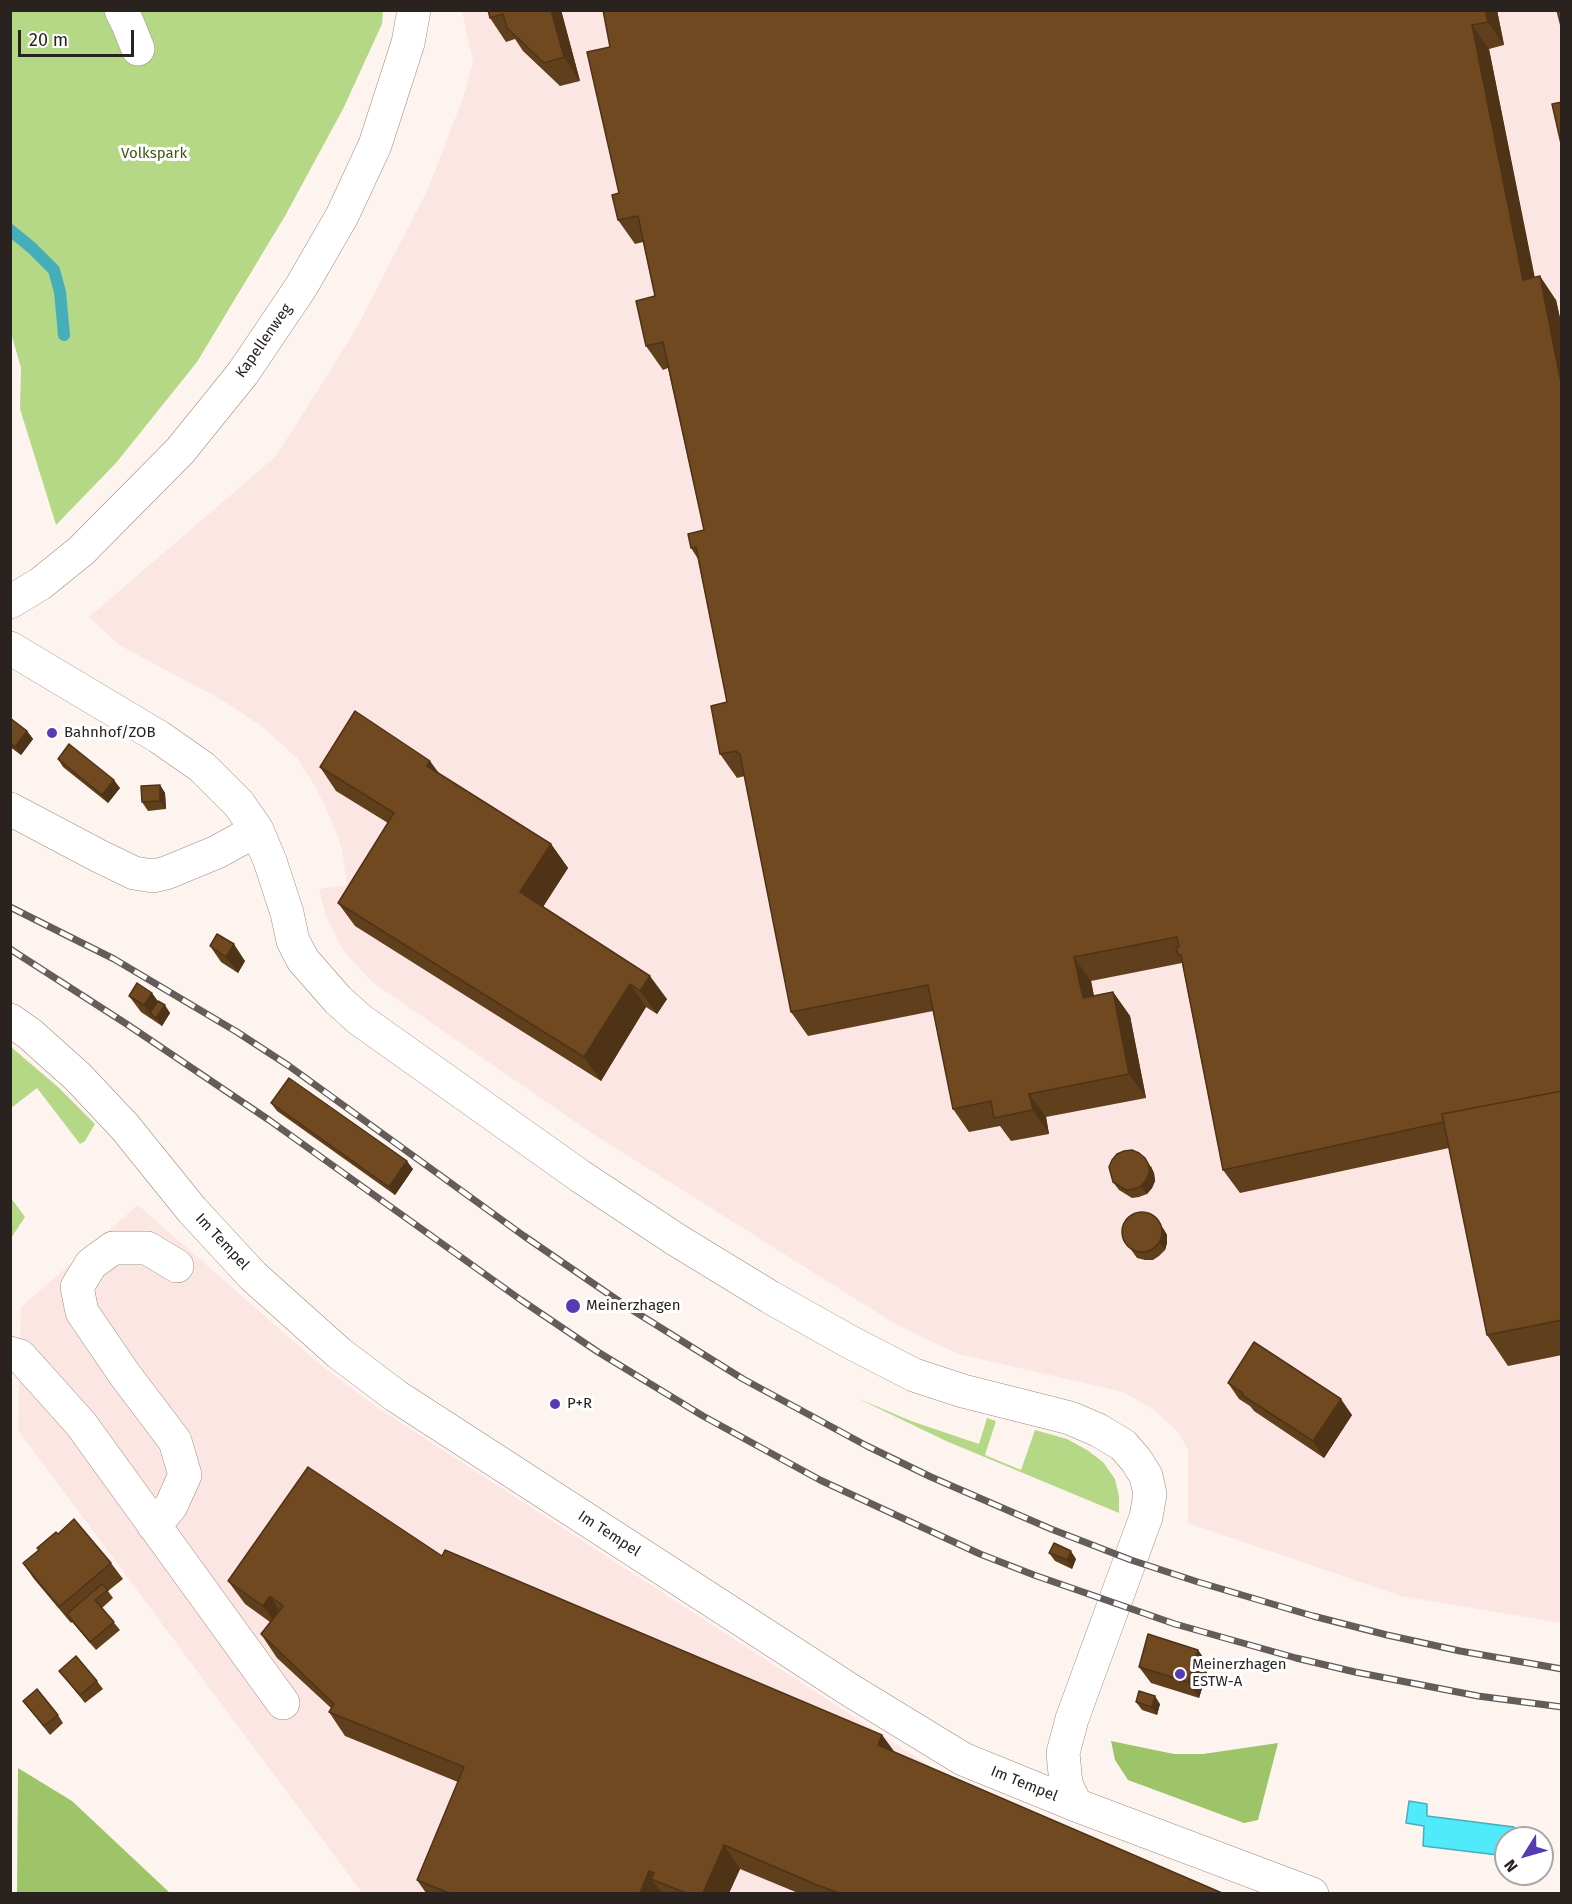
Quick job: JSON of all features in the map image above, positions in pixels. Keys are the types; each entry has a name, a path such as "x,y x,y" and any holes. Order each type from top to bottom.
{"street":[{"path":"121,10 138,49"},
{"name":"Kapellenweg","path":"10,602 40,584 81,551 180,451 243,373 301,287 342,216 375,145 408,43 414,10"},
{"path":"10,648 159,737 202,767 239,804 257,830 270,861 287,913 293,941 303,960 338,1000 359,1019 675,1239 850,1342 914,1375 963,1391 1070,1418 1123,1445 1146,1476 1150,1494 1146,1517 1072,1719 1063,1753 1066,1784 1076,1805"},
{"path":"10,808 134,873 153,876 217,852 257,830"},
{"name":"Im Tempel","path":"10,1020 30,1034 78,1077 125,1127 192,1210 253,1276 339,1353 386,1389 850,1690 963,1759 1076,1805 1312,1893"},
{"path":"154,1526 171,1506 185,1476 175,1441 82,1312 77,1287 91,1264 113,1248 147,1248 177,1266"},
{"path":"10,1353 20,1356 81,1424 283,1703"}],"shaded area":[{"path":"462,11 1561,11 1561,1623 1401,1596 1188,1523 1188,1450 1178,1432 1154,1410 1123,1392 958,1354 897,1325 590,1132 372,982 342,949 325,913 319,889 347,885 342,849 316,788 297,758 260,725 220,699 119,645 89,617 276,456 355,331 428,189 463,98 473,62"},
{"path":"138,1205 321,1365 378,1408 959,1785 1204,1893 362,1893 18,1430 21,1307"}],"green space":[{"name":"Volkspark","path":"11,11 383,11 382,24 343,109 285,216 197,362 116,463 56,525 20,409 21,368 11,333"},
{"path":"11,1047 58,1087 95,1124 85,1141 80,1144 37,1088 11,1108"},
{"path":"11,1198 25,1217 11,1238"},
{"path":"857,1398 911,1421 979,1444 987,1418 996,1421 985,1455 1021,1470 1035,1430 1067,1439 1103,1462 1115,1479 1119,1496 1119,1513 946,1441"},
{"path":"1111,1741 1174,1754 1203,1754 1278,1743 1258,1820 1244,1823 1128,1780 1115,1760"},
{"path":"18,1768 72,1801 170,1893 17,1893"}],"water":[{"path":"1409,1801 1427,1804 1427,1816 1506,1826 1494,1826 1494,1855 1423,1846 1424,1826 1406,1823"}],"building":[{"path":"488,10 551,10 564,57 544,63 507,28 503,14 490,18"},
{"path":"603,10 1485,10 1488,22 1472,25 1523,280 1540,276 1562,388 1562,1091 1442,1114 1444,1122 1223,1170 1181,955 1178,955 1176,947 1179,947 1177,937 1074,957 1083,998 1113,992 1129,1074 1029,1094 1033,1110 994,1118 991,1101 953,1109 928,985 791,1012 740,754 737,751 720,754 711,706 727,702 696,547 691,548 688,534 704,530 663,342 646,346 636,301 655,296 638,216 618,220 612,195 619,193 587,52 610,47"},
{"path":"1557,10 1562,10 1562,30"},
{"path":"1562,102 1562,148 1552,104"},
{"path":"355,711 430,761 427,766 551,844 520,892 650,976 640,991 630,984 584,1057 338,903 394,813 320,767"},
{"path":"10,718 27,731 15,747 10,743"},
{"path":"69,744 114,780 102,795 58,759"},
{"path":"160,785 160,801 142,802 141,786"},
{"path":"217,934 234,944 226,957 210,946"},
{"path":"137,983 152,993 144,1005 129,996"},
{"path":"158,1001 165,1005 156,1018 150,1013"},
{"path":"289,1078 407,1161 389,1187 271,1103"},
{"path":"1562,1091 1562,1320 1487,1335 1442,1114"},
{"path":"1132,1150 1145,1158 1149,1165 1149,1173 1141,1186 1126,1190 1113,1182 1109,1167 1117,1154"},
{"path":"1142,1212 1156,1218 1162,1232 1156,1246 1142,1252 1128,1246 1122,1232 1128,1218"},
{"path":"1254,1342 1341,1399 1313,1441 1242,1395 1243,1393 1228,1383"},
{"path":"308,1467 442,1556 445,1550 882,1735 878,1745 1222,1893 839,1893 724,1845 703,1893 686,1893 651,1879 654,1873 649,1871 640,1893 449,1893 417,1880 464,1767 329,1712 334,1704 261,1634 283,1606 270,1596 263,1606 228,1581"},
{"path":"74,1519 111,1563 59,1607 23,1563 39,1550 37,1548 56,1532 58,1534"},
{"path":"1054,1543 1071,1551 1067,1560 1049,1553"},
{"path":"102,1584 108,1590 95,1600 114,1622 90,1642 67,1614"},
{"path":"1148,1634 1198,1650 1188,1682 1139,1667"},
{"path":"76,1656 97,1681 80,1695 59,1671"},
{"path":"37,1689 58,1715 44,1726 23,1701"},
{"path":"1139,1691 1155,1696 1152,1707 1136,1702"}],"waterway":[{"path":"10,230 54,270 60,292 64,335"}],"railway":[{"path":"10,907 114,959 237,1032 289,1066 524,1236 629,1308 743,1379 867,1446 931,1477 1051,1529 1131,1560 1198,1582 1387,1635 1562,1669"},
{"path":"10,949 269,1120 521,1300 598,1352 703,1416 820,1480 980,1554 1175,1624 1355,1672 1478,1696 1562,1707"}],"place":[{"name":"Bahnhof/ZOB","path":"52,733"},
{"name":"Meinerzhagen","path":"573,1306"},
{"name":"P+R","path":"555,1404"},
{"name":"Meinerzhagen ESTW-A","path":"1180,1674"}]}
